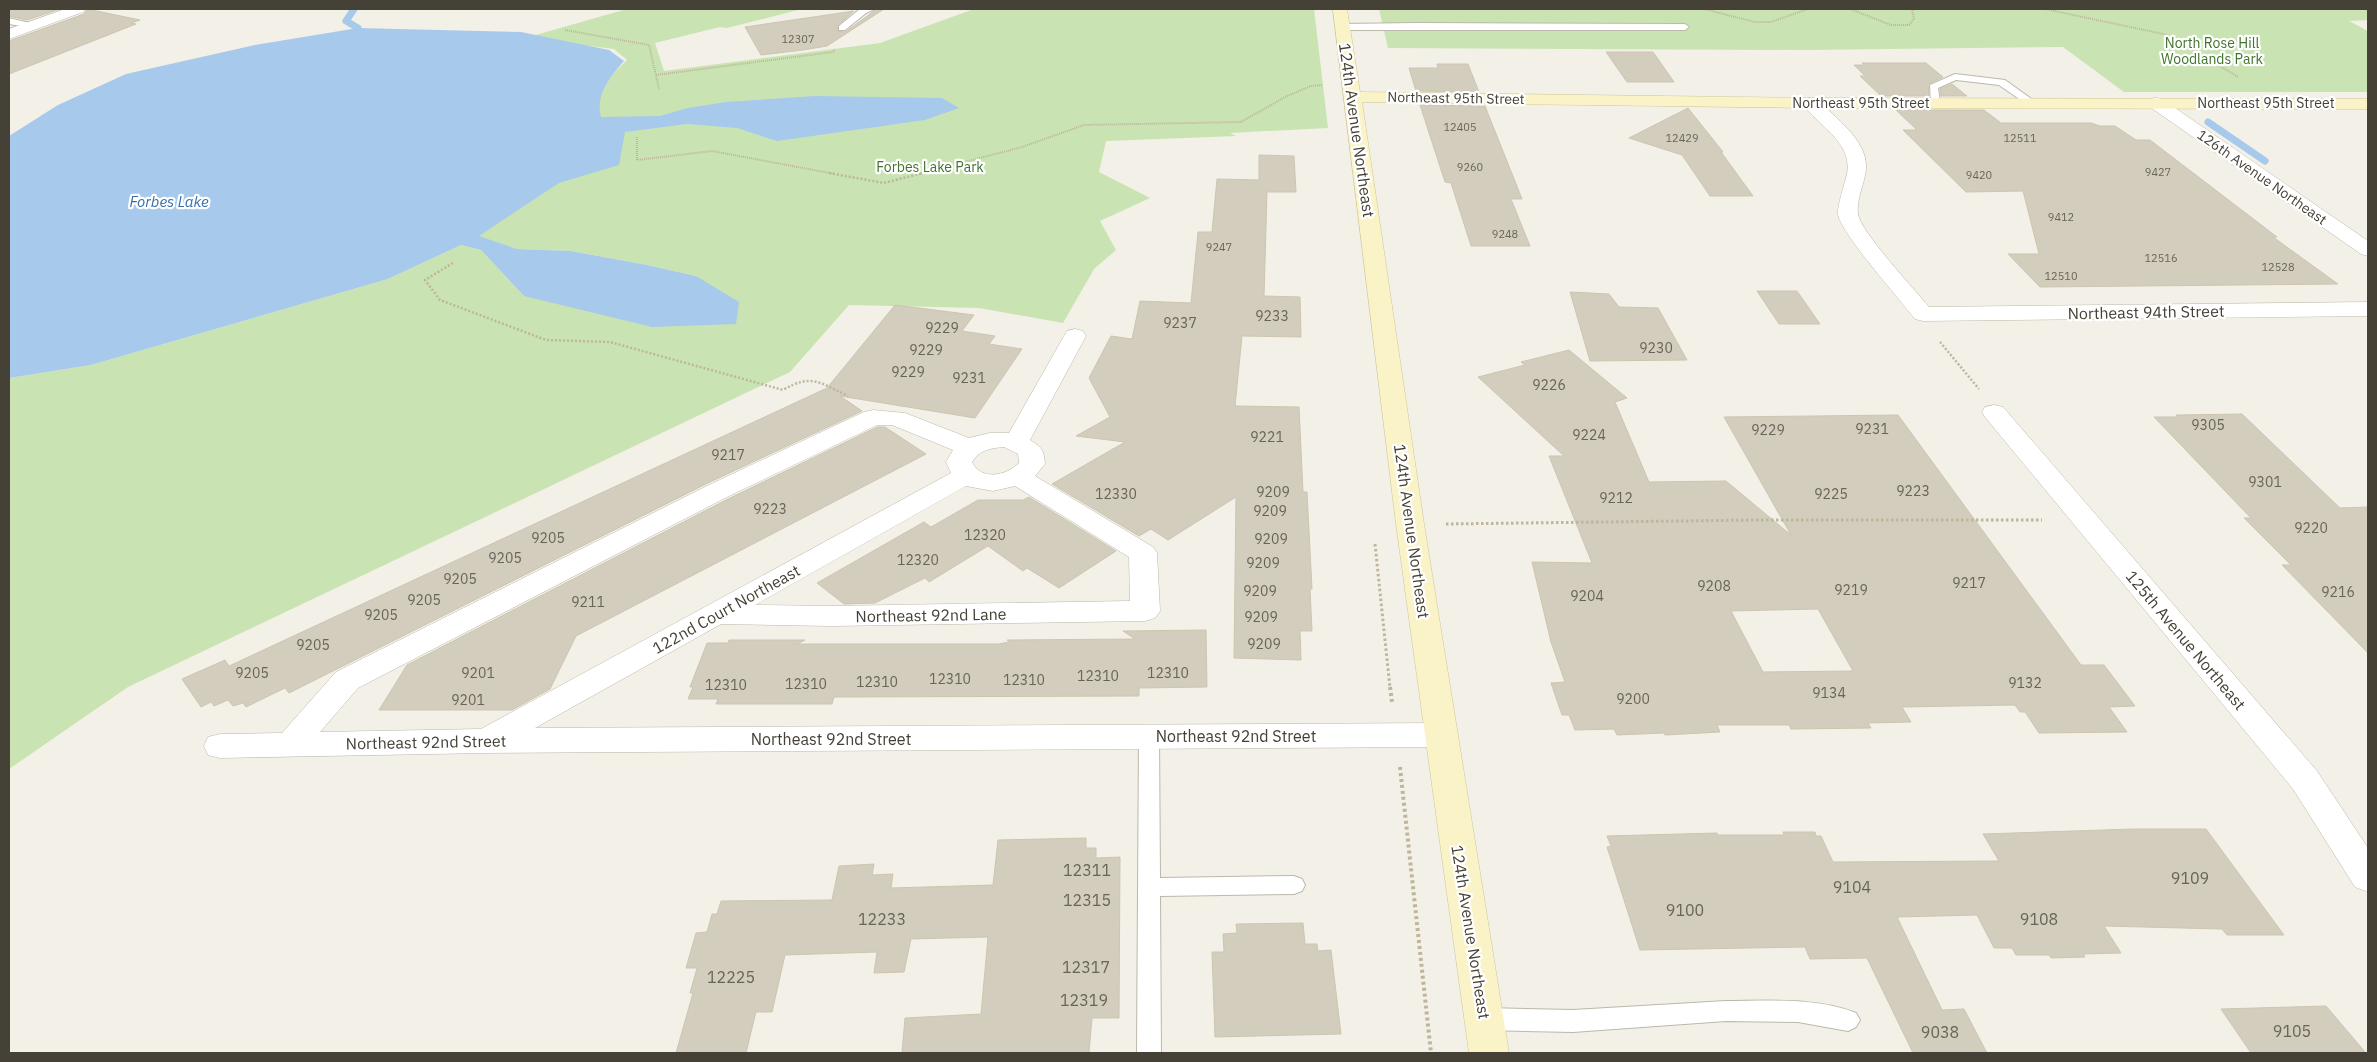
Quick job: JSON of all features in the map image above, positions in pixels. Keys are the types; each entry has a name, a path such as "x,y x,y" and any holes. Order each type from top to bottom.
{"main road":[{"name":"124th Avenue Northeast","path":"1340,9 1410,524 1487,1036"},
{"name":"Northeast 95th Street","path":"1353,97 1935,103 2368,104"}],"street":[{"path":"9,34 78,9"},
{"name":"Northeast 94th Street","path":"1811,102 1850,142 1856,154 1857,168 1848,214 1851,221 1858,234 1923,314 2368,309"},
{"name":"126th Avenue Northeast","path":"2156,104 2368,250"},
{"path":"1016,442 1075,336"},
{"name":"125th Avenue Northeast","path":"1987,401 2305,780 2368,877"},
{"path":"290,744 348,680 718,491 873,417 896,418 968,462 974,480 991,482 1009,481 1028,471 1033,458 1031,451 1016,442 992,440 968,462"},
{"name":"122nd Court Northeast","path":"485,742 718,614 968,462"},
{"name":"Northeast 92nd Lane","path":"718,614 831,616 1145,611 1143,553 1019,477"},
{"name":"Northeast 92nd Street","path":"220,746 1442,734"}],"lane":[{"path":"842,28 863,12 871,9"},
{"path":"9,21 34,25"},
{"path":"1342,27 1685,27"},
{"path":"1935,103 1933,87 1955,77 2002,82 2032,103"},
{"path":"1149,736 1149,1053"},
{"path":"1149,887 1294,884"},
{"path":"1487,1036 1573,1021 1726,1011 1798,1012 1848,1020"}],"path":[{"path":"1704,9 1755,22 1770,22 1808,9"},
{"path":"1850,9 1891,25 1910,25 1914,19 1912,9"},
{"path":"2045,9 2168,35 2222,68"},
{"path":"656,75 832,52 857,28 842,28"},
{"path":"564,30 649,44 659,89"},
{"path":"637,137 637,160 712,151 884,183 1022,147 1084,125 1241,122 1285,97 1310,86 1326,85"},
{"path":"453,263 425,280 440,300 546,340 610,342 783,390 798,381 815,381 844,392 873,417"},
{"path":"1939,341 1987,401"},
{"path":"1410,524 1756,520 2052,520"},
{"path":"1406,814 1431,1053"}],"green space":[{"name":"Forbes Lake Park","path":"627,9 802,9 727,28 720,27 655,43 664,71 880,43 974,9 1314,9 1328,128 1230,133 1236,136 1106,141 1099,172 1150,198 1100,221 1116,250 1094,269 1063,323 979,308 849,305 790,372 128,687 9,769 9,378 91,365 388,279 461,245 481,250 524,296 696,276 571,251 517,249 478,236 546,191 609,78 627,60 614,49 525,38"},
{"name":"North Rose Hill Woodlands Park","path":"1379,9 2368,9 2368,20 2349,21 2368,31 2368,92 2124,92 2063,47 1806,50 1388,48"}],"water":[{"name":"Forbes Lake","path":"358,28 521,32 609,50 624,61 609,80 602,94 600,101 601,117 660,116 688,108 726,102 815,96 942,98 959,108 925,120 777,141 737,128 687,124 625,132 619,165 559,183 479,236 517,249 571,251 696,276 739,302 736,324 652,327 524,296 481,250 461,245 388,279 91,365 9,378 9,136 58,105 126,74 255,45"}],"building":[{"path":"9,9 60,9 27,20 9,16"},
{"path":"87,9 140,20 131,23 136,24 9,74 9,41 84,14"},
{"path":"877,9 884,9 827,46 803,50 761,55 745,27 854,11 837,26 838,31 845,32"},
{"path":"1606,52 1653,52 1674,82 1627,82"},
{"path":"1862,63 1926,63 1943,77 1928,84 1929,96 1881,96 1860,76 1865,76 1854,65 1865,65"},
{"path":"1437,64 1468,64 1479,92 1416,91 1409,68 1438,68"},
{"path":"1952,84 1967,96 1941,96 1940,89"},
{"path":"1420,105 1485,106 1522,199 1511,199 1530,246 1471,246 1451,183 1445,182"},
{"path":"1688,108 1723,152 1721,152 1753,196 1710,196 1682,155 1629,138"},
{"path":"1896,110 1984,110 2001,123 2091,123 2100,126 2115,126 2136,140 2150,140 2277,237 2273,237 2338,284 2040,287 2008,254 2039,254 2023,191 1966,192 1903,130 1917,130"},
{"path":"1259,155 1294,156 1296,192 1267,192 1264,296 1300,297 1301,337 1242,336 1235,406 1299,407 1303,492 1307,492 1312,589 1310,589 1312,631 1300,631 1301,660 1234,658 1236,497 1168,540 1151,529 1139,536 1052,484 1125,442 1076,436 1110,417 1089,378 1111,336 1132,339 1140,301 1191,303 1198,232 1212,232 1217,179 1259,180"},
{"path":"1757,291 1797,291 1820,324 1779,324"},
{"path":"1570,292 1609,294 1619,307 1658,308 1687,360 1590,361"},
{"path":"895,305 974,315 962,331 995,336 989,344 1022,349 975,418 840,396 862,411 708,483 289,693 285,688 246,707 243,703 233,706 228,700 214,706 211,702 201,707 182,679 225,660 229,666 827,388"},
{"path":"1569,350 1627,398 1615,402 1649,482 1726,481 1791,535 1724,417 1898,415 2081,665 2104,665 2135,706 2109,707 2127,732 2039,733 2025,712 2020,712 2015,705 1902,707 1911,722 1868,723 1871,728 1791,729 1789,725 1717,725 1720,732 1665,735 1664,733 1617,735 1614,729 1575,730 1569,715 1562,715 1551,683 1565,682 1551,642 1532,562 1592,563 1549,456 1564,456 1478,377 1525,365 1521,362","holes":["1818,609 1853,671 1763,672 1731,611"]},
{"path":"2242,414 2340,508 2368,507 2368,653 2282,565 2291,565 2244,518 2251,518 2154,417"},
{"path":"877,427 885,427 926,454 576,636 550,689 512,710 379,710 407,665 728,499"},
{"path":"1029,497 1116,551 1059,588 1027,568 1023,571 988,546 929,582 925,578 875,603 844,604 817,583 924,522 931,527 978,500 1023,500"},
{"path":"1206,630 1207,687 1139,688 1139,696 834,697 832,704 716,704 718,699 688,699 693,687 690,687 707,643 728,643 729,640 805,640 797,644 999,644 1009,642 1007,640 1135,639 1123,631"},
{"path":"2133,829 2206,829 2284,935 2227,935 2222,929 2104,926 2121,953 2083,954 2085,957 2051,958 2049,955 2016,955 2012,948 1994,948 1977,915 1897,917 1942,1010 1964,1009 1987,1053 1913,1053 1867,958 1810,959 1805,947 1640,950 1607,847 1611,846 1607,836 1717,833 1718,835 1784,835 1783,832 1815,832 1816,836 1821,836 1833,862 1999,861 1983,834"},
{"path":"1086,838 1086,848 1096,848 1096,858 1120,857 1119,1018 1092,1018 1089,1053 902,1053 905,1018 981,1014 988,937 911,939 904,972 874,973 877,952 785,955 772,1012 756,1012 746,1053 676,1053 693,993 690,993 697,968 686,968 696,933 707,932 712,914 717,914 721,901 832,900 839,866 874,864 872,875 893,874 891,888 993,885 998,840"},
{"path":"1303,923 1305,944 1317,944 1318,951 1331,950 1341,1034 1215,1037 1212,952 1224,952 1223,934 1237,933 1236,924"},
{"path":"2326,1006 2366,1053 2251,1053 2221,1009"}],"waterway":[{"path":"354,9 346,21 358,28"},
{"path":"2208,122 2265,161"}]}
